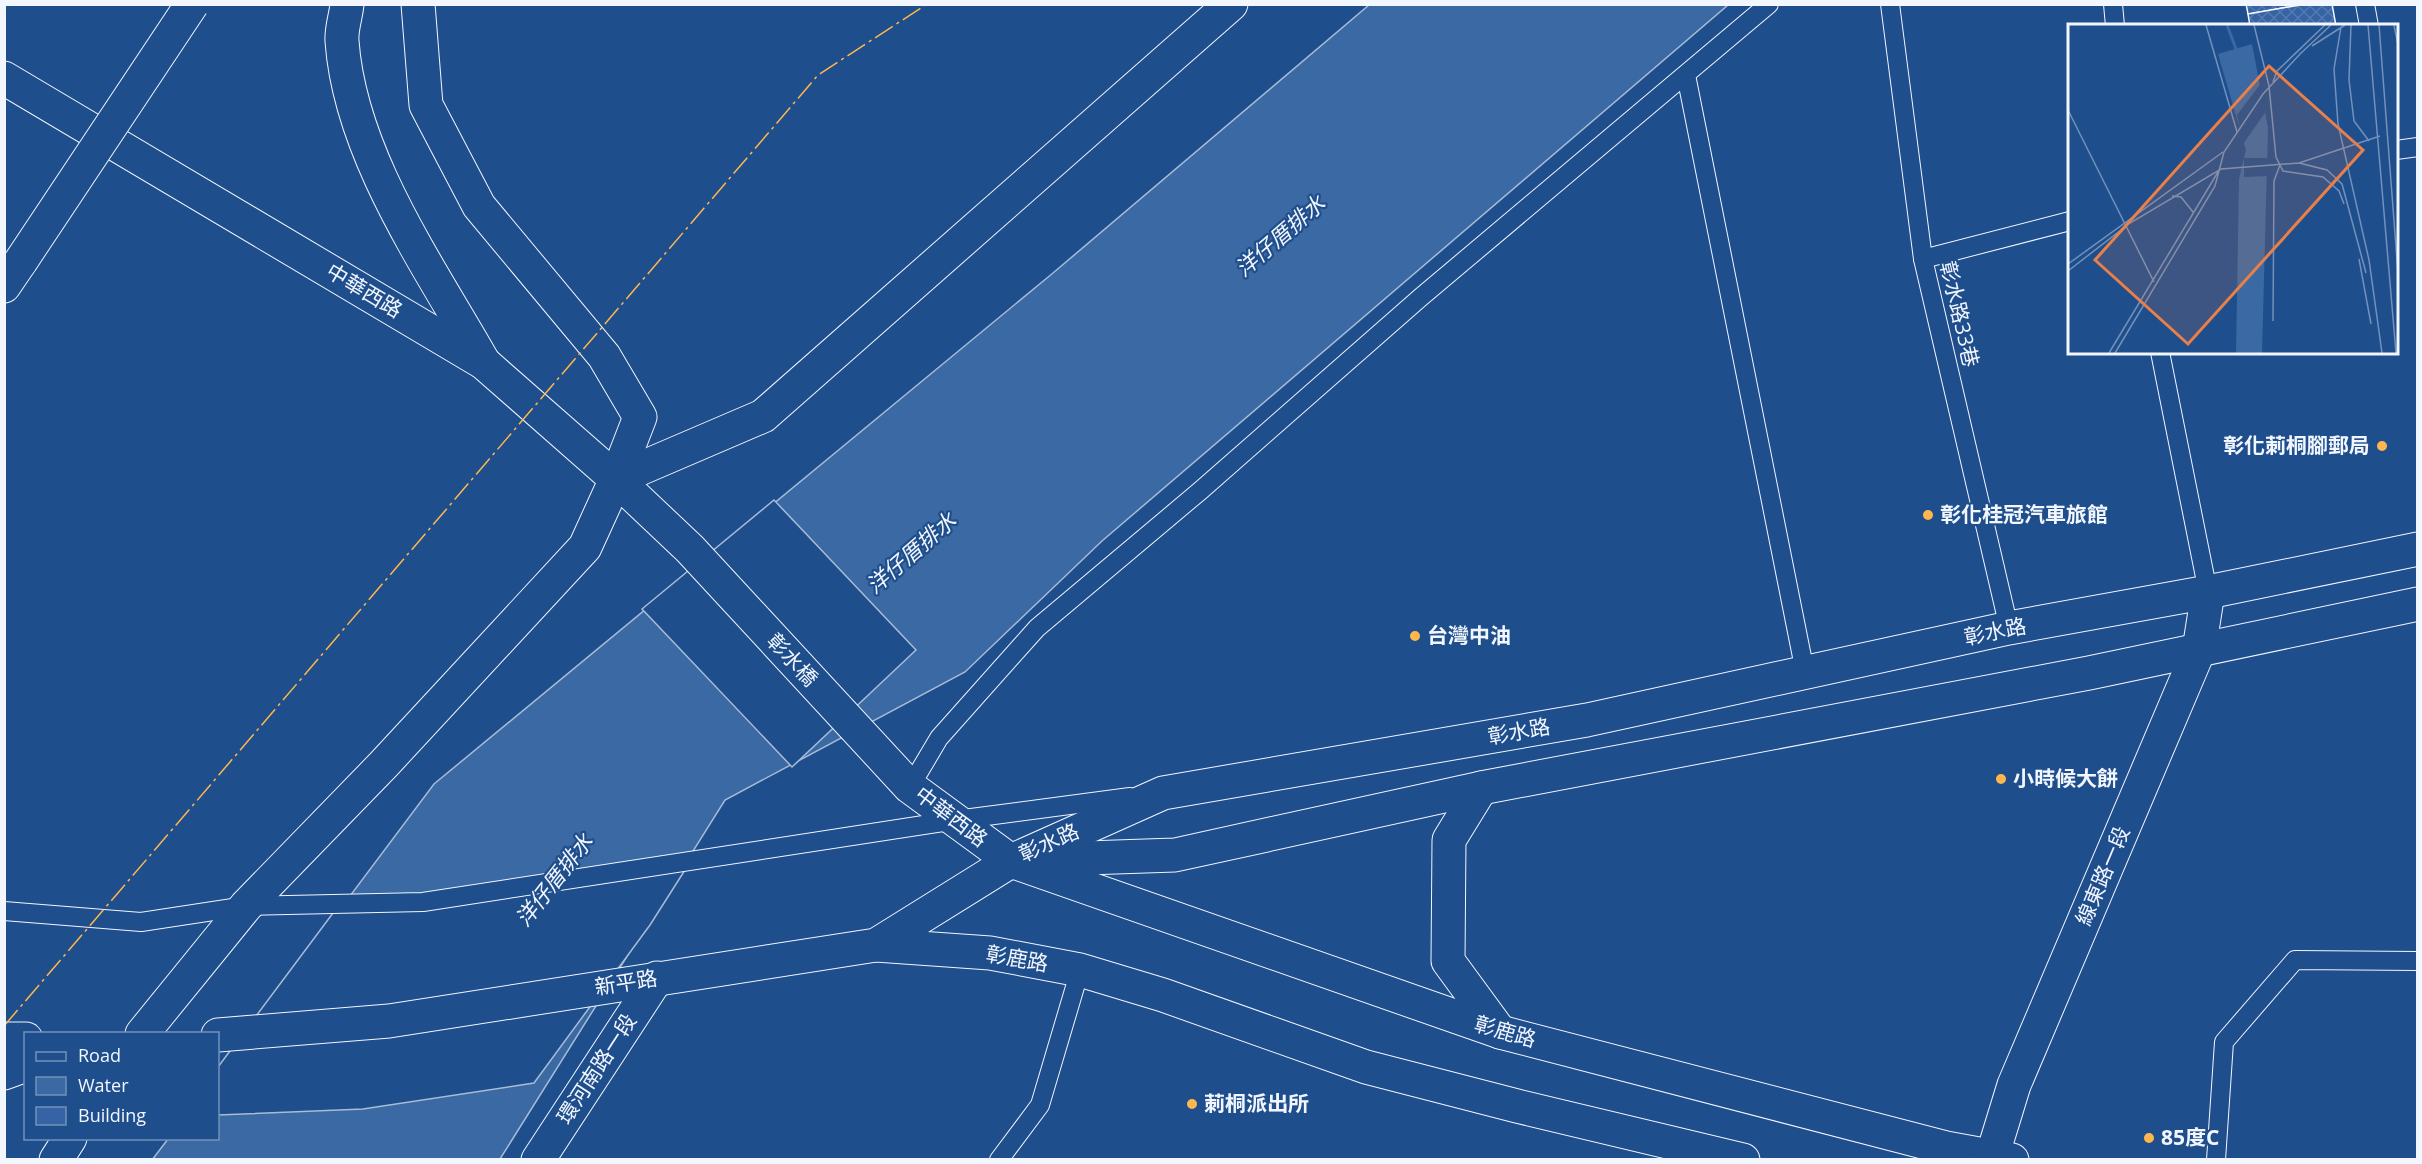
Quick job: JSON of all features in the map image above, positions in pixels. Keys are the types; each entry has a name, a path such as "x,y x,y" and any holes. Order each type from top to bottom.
{"main road":[{"path":"13,274 192,4"},
{"path":"347,4 342,39 356,117 399,213 484,363"},
{"path":"144,1032 246,906 384,764 585,548 640,417 604,357 479,206 426,105 418,4"},
{"path":"615,478 763,416 1231,4"},
{"name":"中華西路","path":"4,78 484,363 615,478 690,549"},
{"name":"彰水橋","path":"690,549 902,778"},
{"name":"彰水路","path":"1011,861 1163,793 1587,720 2009,628 2208,592 2418,549"},
{"name":"線東路一段","path":"1999,1158 2014,1085 2199,650 2208,592"},
{"name":"彰水路","path":"1011,861 1176,855 1481,788 2199,650 2418,604"},
{"name":"中華西路","path":"902,778 1011,861"},
{"path":"1481,788 1449,840 1448,961 1500,1032"},
{"name":"彰鹿路","path":"1011,861 1500,1032 1934,1145 1999,1158"},
{"name":"新平路","path":"219,1035 389,1021 876,945 1011,861"},
{"name":"彰鹿路","path":"876,945 990,953 1080,970 1163,995 1366,1067 1722,1158"},
{"name":"環河南路一段","path":"538,1160 657,978"},
{"path":"4,1039 24,1040"},
{"path":"4,1073 24,1066"},
{"path":"56,1160 69,1140"}],"lane":[{"path":"902,778 1037,628 1200,491 1421,297 1769,4"},
{"name":"彰水路33巷","path":"1890,4 1923,259 2009,628"},
{"path":"2113,4 2115,24"},
{"path":"2365,4 2369,24"},
{"path":"1686,75 1804,672"},
{"path":"2398,150 2418,147"},
{"path":"1923,259 2068,222"},
{"path":"2160,354 2208,592"},
{"path":"4,911 141,922 246,906 423,902 956,820 1163,793"},
{"path":"2216,1160 2224,1042 2295,960 2418,961"},
{"path":"999,1160 1040,1105 1080,970"}],"water":[{"name":"洋仔厝排水","path":"1369,5 1728,5 1102,541 965,672 725,800 500,1159 152,1160 167,1140 219,1140 219,1071 434,784 1053,273"}],"pier":[{"path":"774,500 916,650 792,767 642,609"},
{"path":"692,859 650,925 534,1083 363,1109 219,1115 219,1066 342,901 540,886"}],"building":[{"path":"2246,4 2306,4 2248,14"},
{"path":"2306,4 2332,4 2336,24 2250,24 2248,14"}],"power":[{"path":"4,1026 818,75 927,4"}],"place":[{"name":"彰化莿桐腳郵局","path":"2382,446"},
{"name":"彰化桂冠汽車旅館","path":"1928,515"},
{"name":"台灣中油","path":"1415,636"},
{"name":"小時候大餅","path":"2001,779"},
{"name":"莿桐派出所","path":"1192,1104"},
{"name":"85度C","path":"2149,1138"}]}
